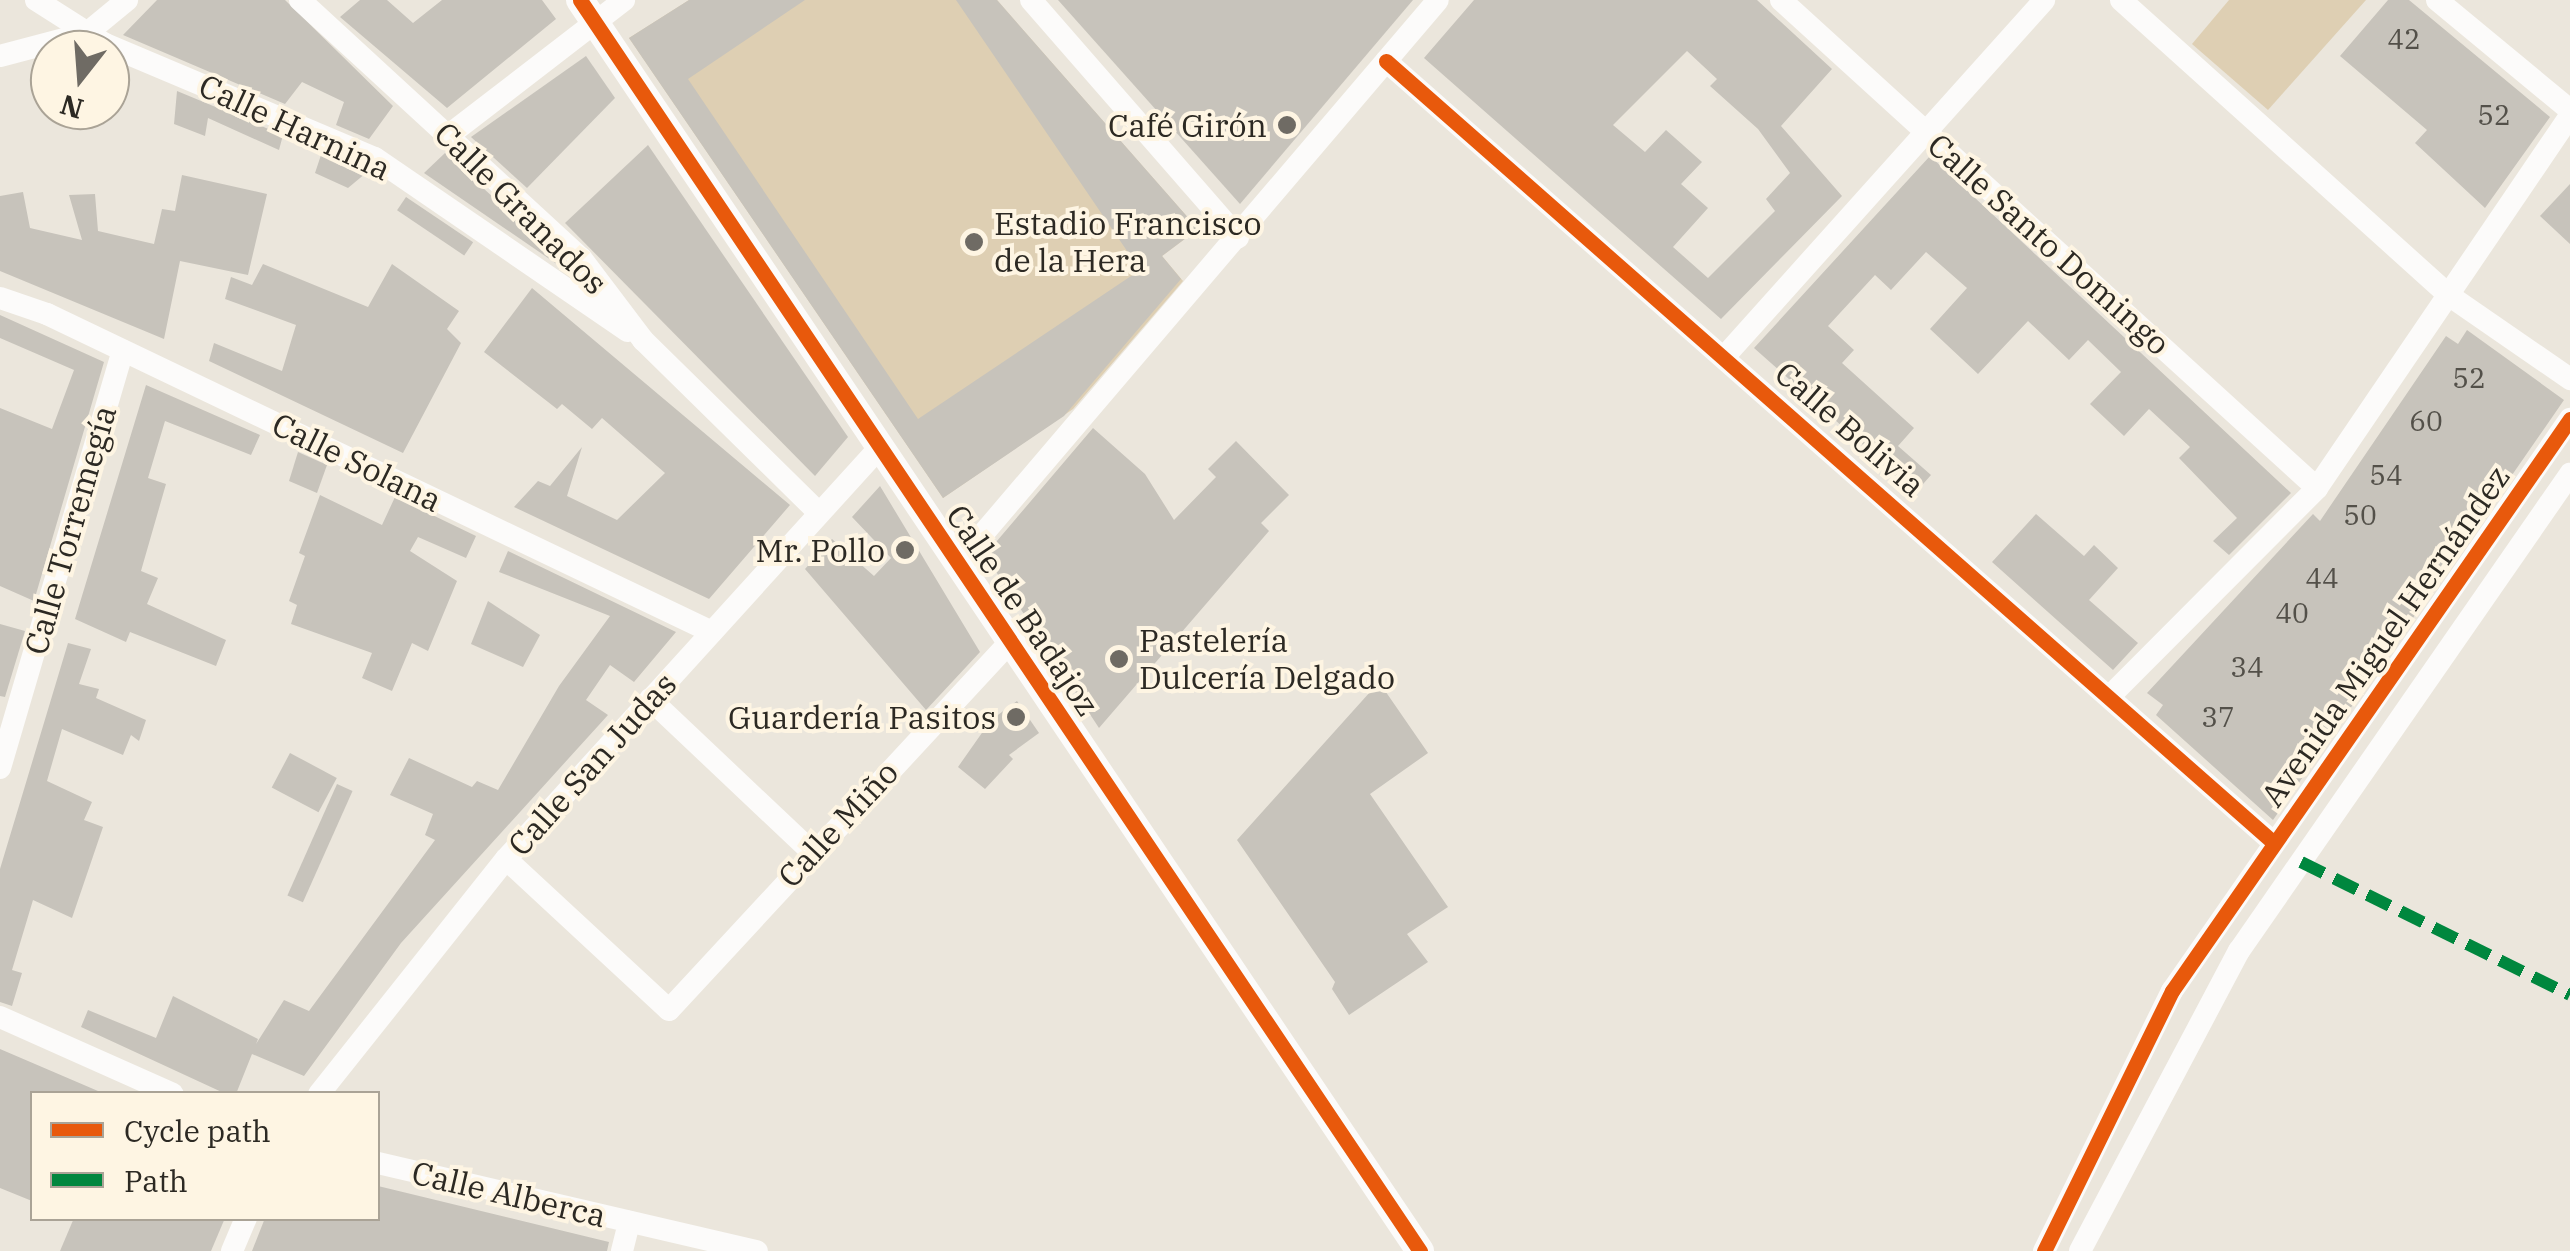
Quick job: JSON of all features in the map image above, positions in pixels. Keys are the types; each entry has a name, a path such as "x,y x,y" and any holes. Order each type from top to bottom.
{"street":[{"name":"Calle Harnina","path":"36,0 82,30"},
{"path":"91,30 127,0"},
{"name":"Calle Granados","path":"300,0 580,258 643,340 817,512"},
{"path":"449,135 586,12 624,0"},
{"path":"1031,0 1238,237"},
{"path":"959,562 1438,0"},
{"name":"Calle Santo Domingo","path":"1781,0 2317,488"},
{"path":"1724,356 2044,0"},
{"path":"2121,0 2447,294 2570,379"},
{"path":"2111,695 2317,488 2570,113 2437,0"},
{"name":"Calle de Badajoz","path":"586,12 1420,1251"},
{"path":"0,56 30,48"},
{"name":"Calle Harnina","path":"130,52 375,158 643,340"},
{"name":"Calle Bolivia","path":"1386,61 2274,842"},
{"name":"Calle Solana","path":"0,298 123,350 712,632"},
{"name":"Calle Torremegía","path":"0,768 123,350"},
{"name":"Avenida Miguel Hernández","path":"2044,1251 2172,991 2570,419"},
{"name":"Calle San Judas","path":"321,1091 506,858 880,447"},
{"name":"Avenida Miguel Hernández","path":"2080,1251 2240,950 2570,474"},
{"name":"Calle Miño","path":"506,858 669,1010 811,850 1010,642"},
{"path":"650,699 811,850"},
{"path":"0,1017 166,1091"},
{"name":"Calle Alberca","path":"380,1163 757,1251"},
{"path":"232,1251 245,1221"},
{"path":"622,1251 629,1222"}],"shaded area":[{"name":"Estadio Francisco de la Hera","path":"689,0 997,0 1198,229 1162,256 1183,281 1073,409 943,498 629,38"},
{"path":"2229,0 2366,0 2268,110 2192,44"}],"building":[{"path":"157,0 285,0 393,106 369,139 336,125 344,102 302,82 285,104 130,38 128,30"},
{"path":"360,0 387,0 413,23 442,0 542,0 556,19 447,108 340,17"},
{"path":"689,0 805,0 688,79 918,419 1140,270 956,0 997,0 1198,229 1162,256 1181,279 1064,416 943,498 629,38"},
{"path":"1058,0 1413,0 1240,204"},
{"path":"1474,0 1757,0 1832,69 1781,126 1842,196 1721,319 1424,58","holes":["1687,51 1717,79 1710,86 1758,129 1790,173 1766,199 1775,211 1708,278 1673,247 1708,208 1681,184 1702,162 1666,130 1645,152 1613,125"]},
{"path":"2388,0 2409,0 2550,117 2485,208 2415,143 2427,130 2340,56"},
{"path":"586,56 615,98 527,188 471,137"},
{"path":"177,91 283,135 279,150 208,118 205,136 174,124"},
{"path":"648,145 848,437 815,476 565,223"},
{"path":"322,152 366,173 348,188 315,173"},
{"path":"445,153 570,268 567,271 424,173"},
{"path":"1930,156 2291,493 2229,555 2213,541 2237,518 2179,458 2190,447 2149,409 2124,436 2090,404 2121,372 2088,340 2069,360 2028,321 1978,374 1930,329 1967,288 1926,252 1891,290 1875,275 1828,326 1854,350 1842,363 1914,428 1898,446 1931,475 1916,492 1754,348"},
{"path":"182,175 267,194 248,275 180,261 164,339 0,271 0,196 23,192 30,228 82,240 69,195 95,194 98,231 154,244 162,209 175,211"},
{"path":"2570,184 2570,244 2540,216"},
{"path":"406,197 473,242 464,256 397,210"},
{"path":"263,264 368,307 392,264 459,311 447,329 461,343 403,453 209,361 214,343 282,371 296,325 225,299 231,277 252,285"},
{"path":"532,288 790,505 709,599 514,507 538,481 550,486 582,447 567,496 617,520 665,473 602,418 592,429 562,404 557,409 484,352"},
{"path":"0,315 104,362 34,601 0,586 0,408 52,429 74,370 0,338"},
{"path":"2467,330 2564,400 2273,820 2156,715 2163,705 2147,693 2313,514 2320,521 2446,336 2458,344"},
{"path":"146,385 260,435 251,455 165,421 148,478 166,484 141,571 158,578 147,604 226,640 216,666 130,632 126,642 75,619"},
{"path":"1093,428 1145,474 1174,520 1216,477 1208,469 1236,441 1289,495 1261,523 1269,531 1099,728 985,555"},
{"path":"298,452 327,465 317,493 289,481"},
{"path":"880,486 980,652 926,710 805,569 832,539 874,576 891,558 852,517"},
{"path":"320,495 382,525 395,497 476,536 466,558 418,537 410,551 457,581 428,651 412,643 392,691 362,678 372,653 291,624 297,605 289,601 305,556 299,553"},
{"path":"2036,514 2084,556 2094,545 2118,568 2089,600 2138,643 2113,670 1992,562"},
{"path":"508,551 676,632 634,682 610,665 586,700 608,715 401,943 304,1076 252,1054 237,1091 220,1091 81,1027 88,1010 156,1038 173,996 258,1039 256,1044 284,1000 309,1011 435,840 425,835 433,814 390,795 409,758 472,787 477,781 498,790 559,686 610,616 499,572"},
{"path":"488,601 540,635 523,667 471,644"},
{"path":"0,624 25,631 5,697 0,696"},
{"path":"68,643 91,649 79,684 99,689 96,698 146,720 139,741 131,735 123,755 62,729 47,781 92,802 84,820 103,827 72,918 33,900 12,970 22,973 12,1006 0,1002 0,869"},
{"path":"1379,682 1428,753 1370,794 1448,907 1407,934 1428,962 1349,1015 1332,989 1335,982 1237,840"},
{"path":"1017,701 1039,733 1009,755 1013,759 985,789 958,767 991,720"},
{"path":"290,753 337,778 318,812 272,787"},
{"path":"337,784 353,791 303,902 287,895"},
{"path":"0,1049 98,1091 30,1091 30,1200 0,1188"},
{"path":"380,1186 609,1242 607,1251 252,1251 264,1221 380,1221"},
{"path":"73,1221 224,1221 211,1251 60,1251"}],"marked path":[{"path":"2301,862 2570,995"}],"cycle path":[{"path":"580,0 1420,1251"},
{"path":"1386,61 2274,843"},
{"path":"2044,1251 2172,991 2570,419"}],"place":[{"name":"Café Girón","path":"1287,125"},
{"name":"Estadio Francisco de la Hera","path":"974,242"},
{"name":"Mr. Pollo","path":"905,550"},
{"name":"Pastelería Dulcería Delgado","path":"1119,659"},
{"name":"Guardería Pasitos","path":"1016,717"}]}
